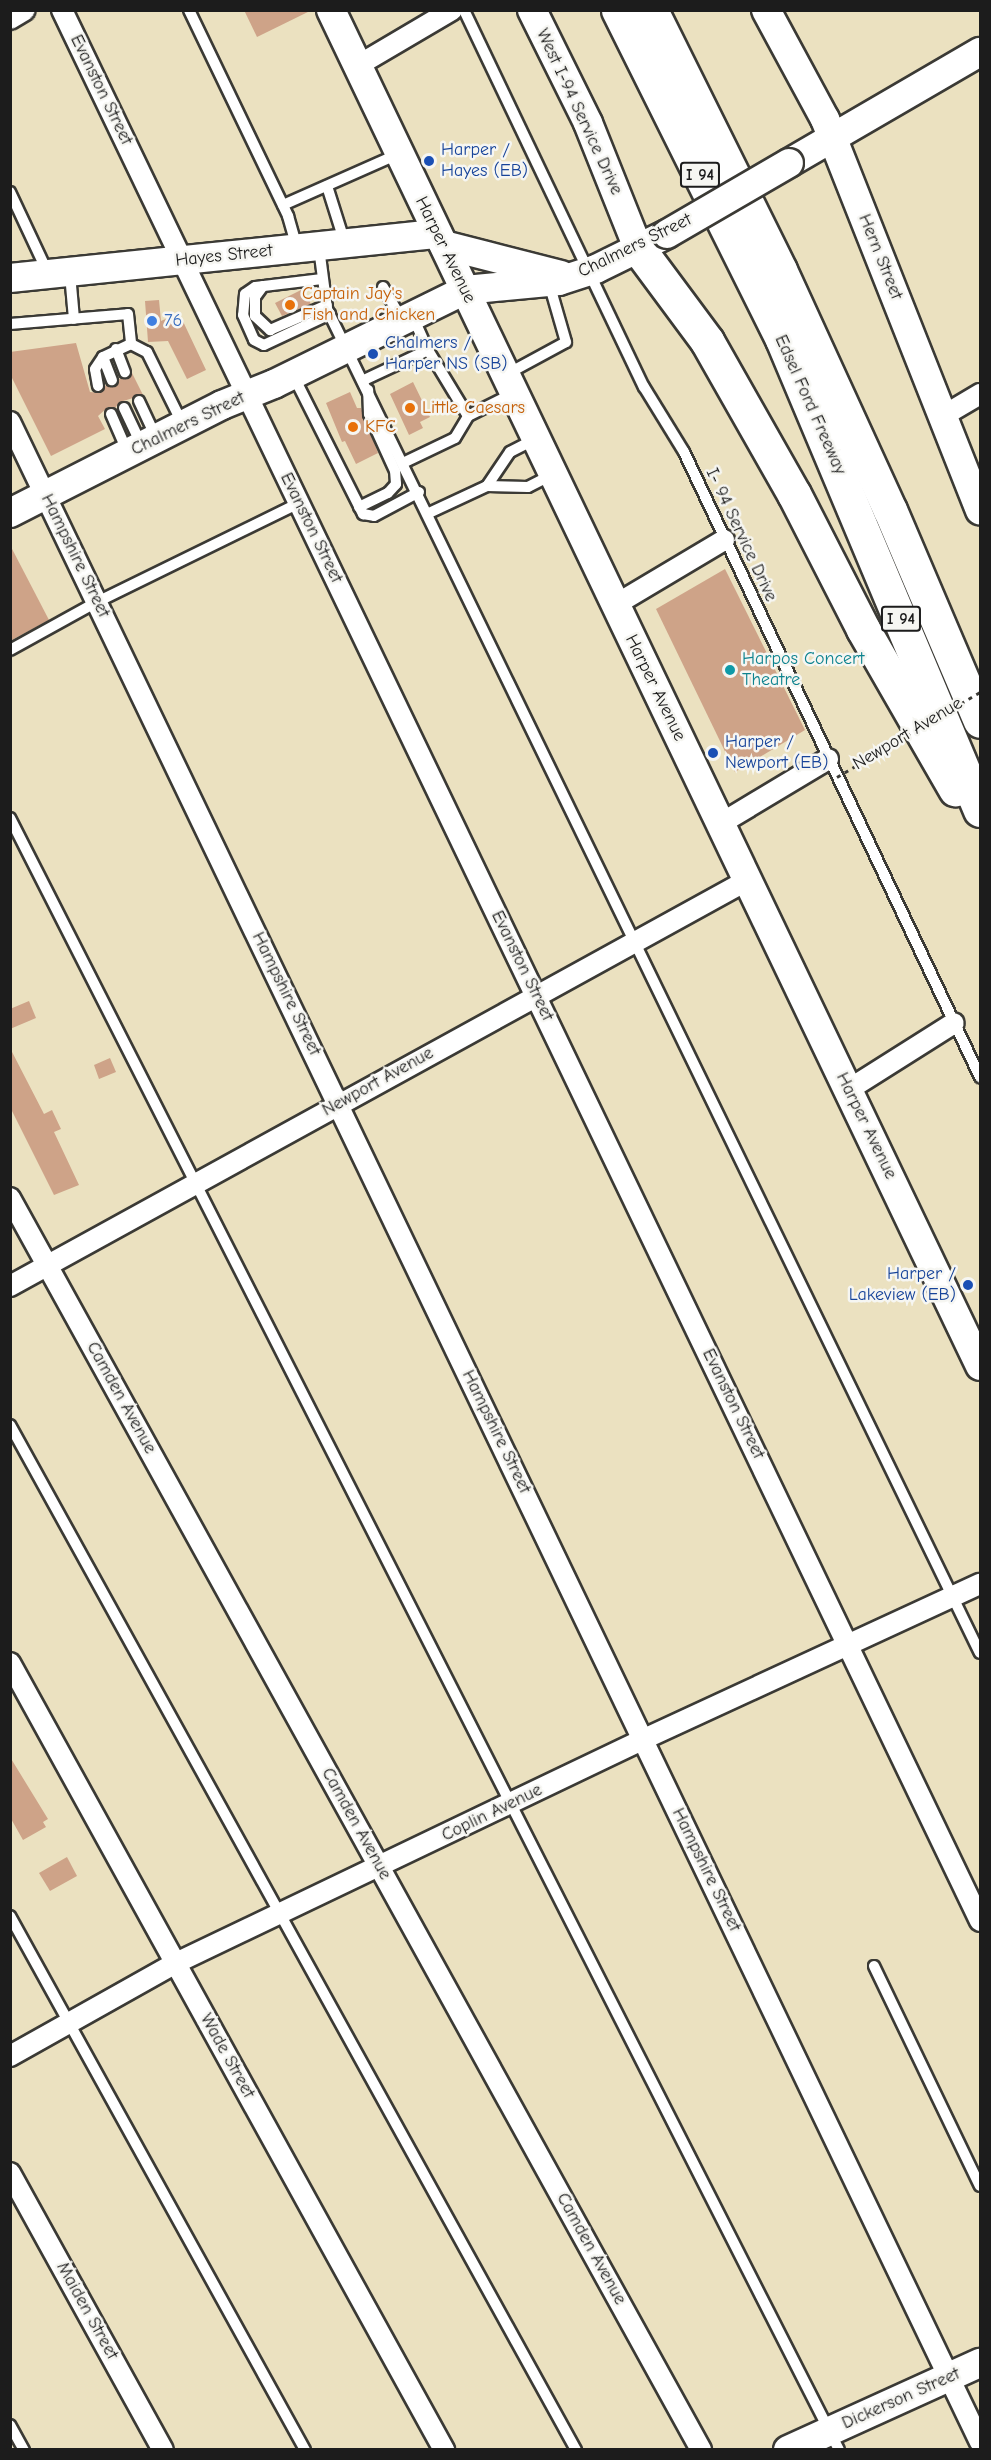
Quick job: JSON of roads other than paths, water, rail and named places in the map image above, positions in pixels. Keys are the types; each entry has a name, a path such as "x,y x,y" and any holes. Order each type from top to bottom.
{"highway":[{"name":"Edsel Ford Freeway","path":"618,10 782,339 981,810"},
{"name":"Edsel Ford Freeway","path":"651,10 785,281 890,510 981,721"},
{"path":"653,241 939,766 981,825"}],"street":[{"path":"10,19 25,10"},
{"name":"Evanston Street","path":"62,10 981,1921"},
{"name":"Harper Avenue","path":"331,10 720,824 978,1356"},
{"path":"357,66 452,10"},
{"name":"West I-94 Service Drive","path":"532,10 588,123 653,241"},
{"name":"Hern Street","path":"765,10 833,138 981,510"},
{"name":"Chalmers Street","path":"10,513 183,425 292,375 465,290 570,277 653,241 981,52"},
{"path":"441,240 570,277"},
{"name":"Hayes Street","path":"10,278 321,246 441,240"},
{"path":"943,416 981,394"},
{"name":"Hampshire Street","path":"10,422 981,2442"},
{"path":"615,605 724,540"},
{"name":"Newport Avenue","path":"720,824 828,759"},
{"name":"Newport Avenue","path":"10,1286 748,880"},
{"path":"848,1090 954,1023"},
{"name":"Camden Avenue","path":"10,1198 701,2450"},
{"name":"Coplin Avenue","path":"10,2056 176,1963 644,1739 981,1584"},
{"name":"Wade Street","path":"10,1663 444,2450"},
{"name":"Maiden Street","path":"10,2173 163,2450"},
{"name":"Dickerson Street","path":"788,2450 834,2440 981,2363"}],"lane":[{"path":"189,10 283,205 321,246"},
{"name":"I- 94 Service Drive","path":"464,10 570,277 644,387 684,452 981,1077"},
{"path":"283,205 399,153"},
{"path":"327,186 321,246 322,279 328,309 420,492 586,843 637,940 981,1653"},
{"path":"10,192 59,273 74,319"},
{"path":"405,462 455,438 468,416 566,342 570,277"},
{"path":"322,279 263,286 245,294 242,303 243,315 258,344 271,344 328,309"},
{"path":"263,286 255,297 255,316 270,330 328,309"},
{"path":"383,287 407,318 468,416"},
{"path":"10,324 128,314 131,344"},
{"path":"98,386 95,369 103,357 131,344 147,352 183,425"},
{"path":"116,349 125,372"},
{"path":"366,384 428,350"},
{"path":"103,357 112,380"},
{"path":"292,375 363,514 374,516 420,492"},
{"path":"359,507 388,493 396,484 395,471 369,414 366,384"},
{"path":"139,401 142,446"},
{"path":"124,408 142,446"},
{"path":"111,414 142,446"},
{"path":"487,486 510,452 536,439"},
{"path":"429,513 487,486 528,487 553,474"},
{"path":"10,650 97,602 299,503"},
{"path":"10,818 193,1185 834,2440"},
{"path":"10,1425 576,2450"},
{"path":"10,1916 305,2450"},
{"path":"874,1966 981,2186"},
{"path":"10,2425 24,2450"}],"place":[{"name":"Harper / Hayes (EB)","path":"429,161"},
{"name":"Captain Jay's Fish and Chicken","path":"290,305"},
{"name":"76","path":"152,321"},
{"name":"Chalmers / Harper NS (SB)","path":"373,354"},
{"name":"Little Caesars","path":"410,408"},
{"name":"KFC","path":"353,427"},
{"name":"Harpos Concert Theatre","path":"730,670"},
{"name":"Harper / Newport (EB)","path":"713,753"},
{"name":"Harper / Lakeview (EB)","path":"968,1285"}]}
